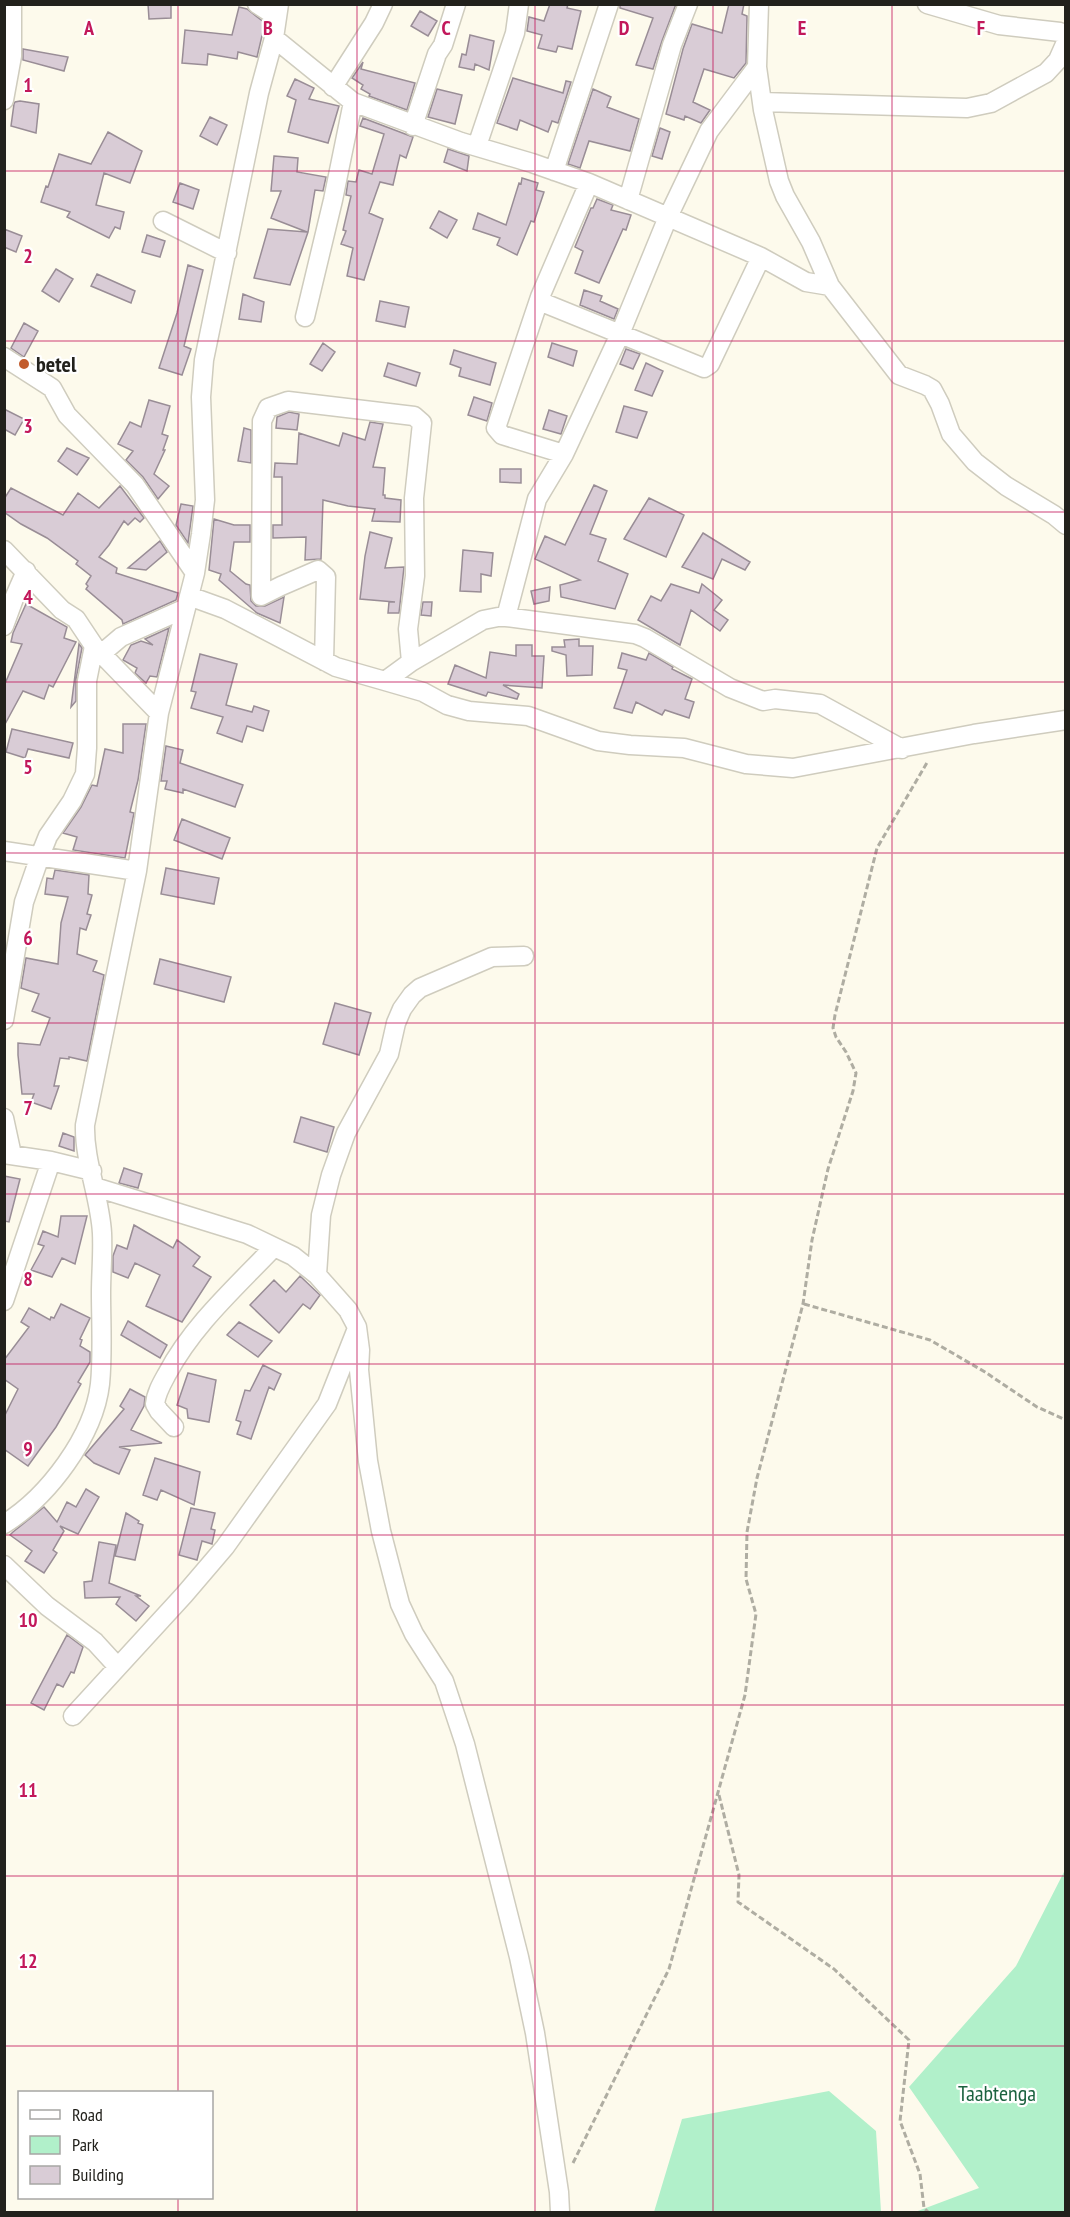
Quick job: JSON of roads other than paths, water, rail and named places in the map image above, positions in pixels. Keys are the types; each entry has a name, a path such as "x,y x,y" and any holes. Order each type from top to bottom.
{"street":[{"path":"4,100 12,63 8,32 12,4"},
{"path":"4,1524 15,1517 54,1481 91,1420 97,1399 102,1355 102,1234 94,1179 86,1149 86,1125 137,871 159,714 195,573 206,500 201,397 204,360 278,11 257,4"},
{"path":"333,87 374,23 383,4"},
{"path":"413,126 456,4"},
{"path":"477,146 515,33 519,4"},
{"path":"554,171 609,4"},
{"path":"628,200 672,45 688,4"},
{"path":"759,4 757,67 779,181 811,242 830,286 899,375 925,384 932,389 951,434 975,462 1006,486 1054,515 1065,525"},
{"path":"762,102 967,108 991,103 1046,73 1058,60 1065,41 1060,32 999,25 927,4"},
{"path":"274,38 353,102 413,126 589,183 761,257 806,282 830,286"},
{"path":"506,617 537,499 564,454 620,334 668,217 715,121 757,67"},
{"path":"305,317 333,200 353,102"},
{"path":"564,454 502,435 496,428 539,301 589,183"},
{"path":"163,221 227,253"},
{"path":"539,301 704,368 708,367 761,257"},
{"path":"4,357 52,388 68,415 135,485 195,573"},
{"path":"248,621 261,596 262,421 268,408 288,401 414,416 422,423 414,498 415,576 408,629 411,662"},
{"path":"6,554 26,571 62,610 76,619 98,650 159,714"},
{"path":"261,596 318,570 324,573 326,577 324,661"},
{"path":"4,626 26,571"},
{"path":"4,1020 11,938 39,856 48,836 72,801 84,774 87,748 87,681 98,650 188,602 225,609 336,667 423,692 447,705 470,711 528,716 597,741 684,748 746,765 793,768 1065,720"},
{"path":"385,681 411,662 483,620 506,617 635,634 730,688 763,701 775,699 820,704 902,749"},
{"path":"4,851 137,871"},
{"path":"317,1275 321,1215 331,1175 346,1133 389,1054 396,1023 412,994 420,988 492,957 524,956"},
{"path":"4,1118 8,1154 51,1161 94,1179 247,1234 293,1256 317,1275 348,1310 357,1327 360,1350 358,1370 368,1461 381,1531 400,1604 414,1634 444,1681 465,1744 531,2011 559,2192 560,2212"},
{"path":"4,1301 51,1161"},
{"path":"174,1426 154,1404 179,1352 208,1317 274,1247"},
{"path":"73,1716 184,1596 225,1547 327,1404 357,1327"},
{"path":"4,1565 48,1606 95,1642 117,1666"}],"place":[{"name":"betel","path":"24,364"}],"park label":[{"name":"Taabtenga","path":"997,2093"}]}
